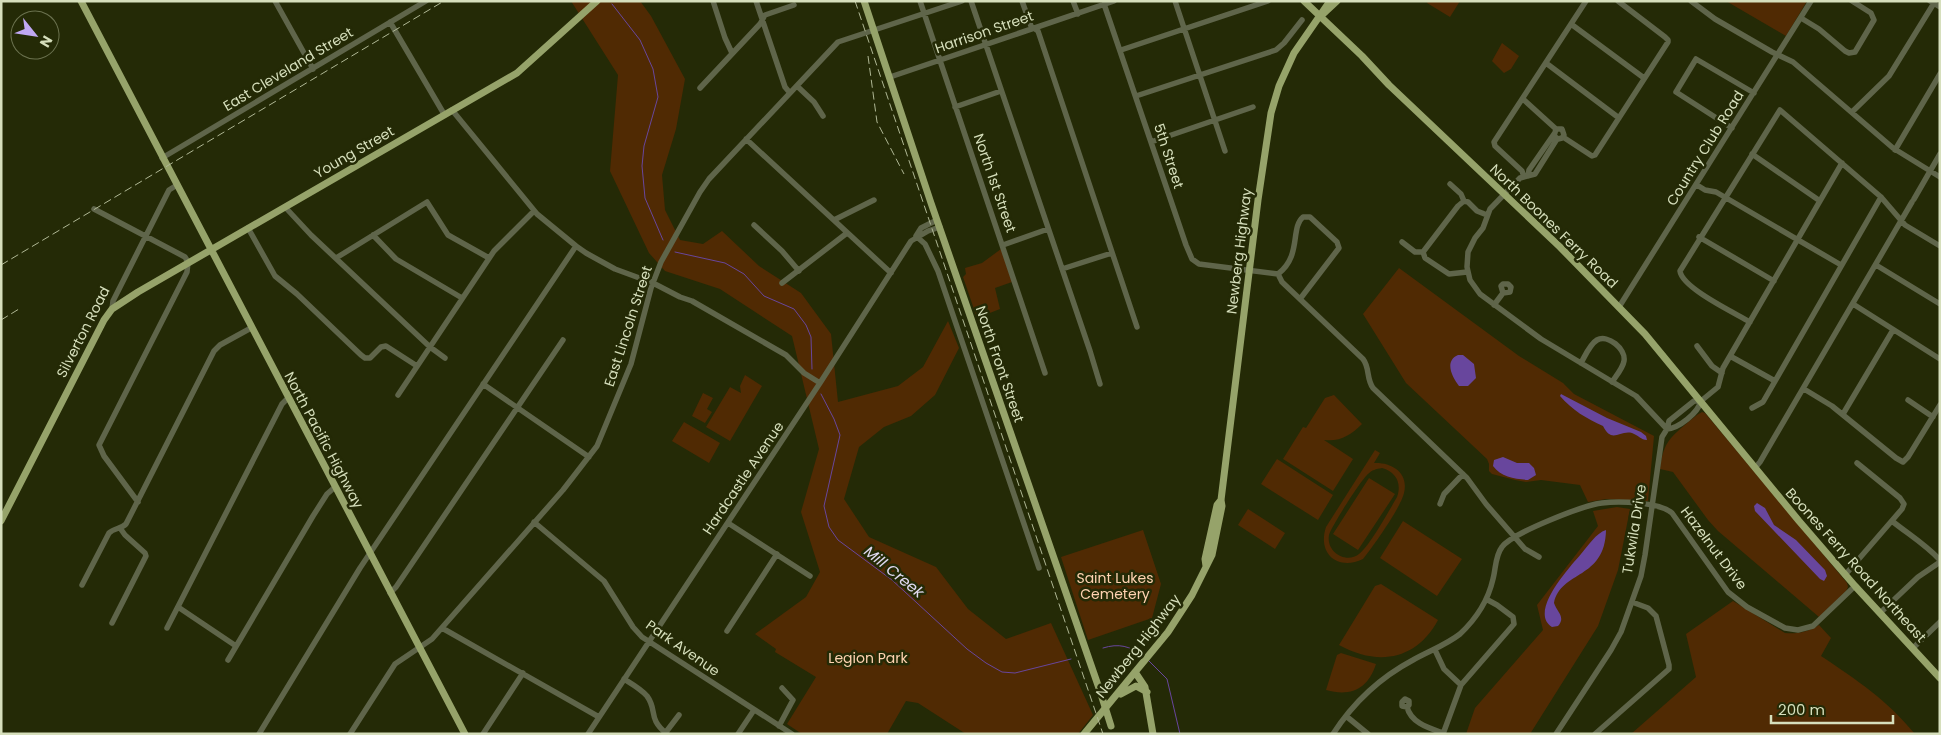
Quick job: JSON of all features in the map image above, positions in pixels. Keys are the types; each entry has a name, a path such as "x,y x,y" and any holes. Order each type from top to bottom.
{"main road":[{"name":"North Pacific Highway","path":"81,1 464,734"},
{"name":"Young Street","path":"112,309 128,297 210,249 520,71 597,1"},
{"name":"North Front Street","path":"864,1 938,224 1114,734"},
{"name":"North Boones Ferry Road","path":"1304,1 1362,56 1394,90 1504,194 1654,343 1755,468"},
{"name":"Newberg Highway","path":"1084,734 1180,615 1206,566 1205,559 1217,505 1220,500 1264,153 1273,108 1283,77 1294,53 1330,1"},
{"name":"Newberg Highway","path":"1320,17 1336,1"},
{"name":"Silverton Road","path":"1,521 104,320 112,309"},
{"name":"Boones Ferry Road Northeast","path":"1755,468 1845,575 1940,678"},
{"path":"1135,672 1143,682 1147,692 1152,734"},
{"path":"1113,698 1133,686 1138,686 1147,692"}],"street":[{"path":"274,1 313,69"},
{"name":"East Cleveland Street","path":"162,158 426,1"},
{"path":"713,1 732,53"},
{"path":"756,1 786,87 790,93"},
{"name":"North 1st Street","path":"920,1 1045,374"},
{"name":"East Lincoln Street","path":"350,734 395,664 428,644 589,458 602,439 631,364 653,283 663,258 703,187 838,42 962,1"},
{"path":"971,1 1100,384"},
{"path":"1022,1 1031,26 1038,31 1137,327"},
{"path":"1073,1 1078,14"},
{"name":"Harrison Street","path":"890,77 1114,1"},
{"path":"1175,1 1226,151"},
{"path":"1121,50 1268,1"},
{"path":"1526,176 1494,143 1586,1"},
{"path":"1523,99 1557,135 1594,156 1668,40 1618,1"},
{"path":"1691,1 1715,19 1798,65 1896,150 1940,177"},
{"name":"Country Club Road","path":"1619,307 1811,1"},
{"path":"1801,18 1819,29 1844,51 1849,53 1855,52 1874,20 1871,13 1852,1"},
{"path":"1852,112 1889,76 1932,2 1940,7"},
{"path":"700,88 760,24 764,15 794,4"},
{"name":"5th Street","path":"1104,4 1192,259 1202,264 1249,270"},
{"path":"1136,96 1276,50 1302,20"},
{"path":"390,22 444,114"},
{"path":"1571,24 1644,78"},
{"path":"1732,128 1676,92 1696,59 1754,93"},
{"path":"1546,63 1619,118"},
{"path":"1896,150 1940,74"},
{"path":"797,86 814,102 823,116"},
{"path":"955,107 1001,91"},
{"path":"1151,142 1252,107"},
{"path":"452,110 534,211 576,246 606,265 653,283 692,301 786,356 804,373 820,383"},
{"path":"1750,322 1702,294 1685,280 1680,273 1682,265 1699,237 1780,110 1881,197 1905,225 1940,246"},
{"path":"1557,135 1526,176 1518,179 1492,207 1484,228 1469,249 1466,264 1467,272 1473,287 1494,305 1544,341 1643,402 1667,429 1675,428 1700,409 1701,401 1718,386 1730,356 1842,164"},
{"path":"746,139 891,273"},
{"path":"1752,154 1820,201"},
{"path":"1755,468 1794,406 1940,154"},
{"path":"1450,184 1461,194 1464,201 1468,202 1478,211 1488,215"},
{"name":"Silverton Road","path":"112,309 113,301 170,190 177,185"},
{"path":"1697,185 1724,197 1841,265"},
{"path":"1752,408 1763,402 1881,197"},
{"path":"834,220 874,200"},
{"path":"1464,201 1424,248 1423,252 1425,258 1449,274 1467,272"},
{"path":"336,258 427,202 448,235 489,258"},
{"path":"284,207 430,347 445,358"},
{"path":"94,209 185,257 188,262 187,272 99,446 104,456 138,502"},
{"path":"398,395 489,258 499,245 534,211"},
{"path":"1278,274 1292,258 1298,222 1303,217 1310,217 1337,242 1338,248 1300,299"},
{"path":"938,224 916,236 925,244 938,271 1039,568"},
{"path":"754,225 782,251 798,271"},
{"path":"248,228 275,276 297,294 360,355 370,358 382,347 386,346 417,366"},
{"path":"1003,245 1048,229"},
{"path":"782,284 847,233"},
{"path":"372,235 396,259 462,298"},
{"name":"Hardcastle Avenue","path":"588,734 916,236"},
{"path":"1699,237 1774,280"},
{"path":"1402,242 1414,251 1423,252"},
{"path":"259,734 335,606 576,246"},
{"path":"1062,269 1112,253"},
{"path":"1876,265 1940,304"},
{"path":"1249,270 1278,274"},
{"path":"1278,274 1282,282 1366,363 1368,380 1373,388 1474,485 1486,504 1514,537 1527,550 1539,556"},
{"path":"1494,305 1503,292"},
{"path":"1853,304 1940,359"},
{"path":"82,585 109,532 126,524 214,351 252,328"},
{"path":"1843,414 1893,330"},
{"path":"1581,363 1596,341 1604,338 1609,340 1622,352 1624,357 1623,364 1612,382"},
{"path":"390,593 396,588 563,340"},
{"path":"1698,346 1712,366 1722,372"},
{"path":"1730,356 1775,381"},
{"path":"483,384 589,458"},
{"path":"1804,389 1843,414 1903,462 1940,405"},
{"path":"168,628 282,404 288,398"},
{"path":"1908,400 1933,417"},
{"name":"Tukwila Drive","path":"1556,734 1615,645 1632,602 1641,576 1649,535 1659,447 1662,437 1669,421 1694,401 1701,401"},
{"path":"1845,575 1892,521 1904,504 1900,498 1857,463"},
{"path":"1440,504 1443,495 1463,474"},
{"path":"228,660 313,516 327,494 335,487"},
{"name":"Hazelnut Drive","path":"1333,734 1365,695 1386,678 1454,638 1467,626 1476,616 1486,599 1499,552 1506,542 1514,537 1599,503 1624,502 1664,507 1672,513 1728,592 1747,607 1785,628 1798,630 1813,626 1855,586"},
{"path":"1880,613 1918,577 1940,561 1917,539 1892,521"},
{"name":"Park Avenue","path":"534,522 604,581 636,631 649,642 792,734"},
{"path":"728,523 810,576"},
{"path":"112,623 146,556 124,535 120,528"},
{"path":"727,630 777,554"},
{"path":"1407,707 1408,712 1419,723 1443,734 1461,685 1513,626 1515,621 1500,606 1486,599"},
{"path":"1595,734 1669,669 1656,616 1648,608 1632,602"},
{"path":"178,607 236,646"},
{"path":"1913,648 1940,622"},
{"path":"442,628 599,718"},
{"path":"1434,650 1444,669 1461,685"},
{"path":"483,734 523,673"},
{"path":"624,679 646,696 654,719 667,733 679,715"},
{"path":"779,726 793,700 782,688"},
{"path":"738,734 754,710"},
{"path":"1346,716 1367,733"}],"green space":[{"name":"Legion Park","path":"571,1 640,1 651,16 685,79 676,129 662,175 665,210 680,240 703,244 722,231 759,266 801,293 831,334 838,402 898,386 923,367 948,321 959,348 935,395 911,416 884,427 859,447 844,499 869,537 936,567 968,609 1006,639 1051,623 1093,715 1078,734 966,734 918,703 906,701 887,734 802,734 787,724 816,677 775,652 776,649 755,634 806,597 820,572 801,512 819,449 792,336 720,289 665,271 649,253 610,171 618,75"},
{"path":"1428,1 1460,1 1450,17 1427,3"},
{"path":"1726,1 1807,1 1786,36"},
{"path":"1502,43 1519,56 1511,69 1504,73 1492,61"},
{"path":"1001,249 1012,282 995,288 1000,309 977,318 963,277 966,274 965,268 982,263"},
{"path":"1399,268 1519,356 1563,383 1574,394 1654,436 1648,501 1606,499 1588,502 1580,485 1541,480 1526,482 1492,474 1489,471 1487,459 1406,383 1363,314"},
{"path":"745,375 762,386 730,441 706,427 730,387 741,393 740,386"},
{"path":"703,393 713,398 707,409 712,412 705,423 692,416"},
{"path":"1334,395 1362,424 1345,437 1335,440 1324,440 1353,459 1333,491 1283,459 1303,427 1306,428 1325,398"},
{"path":"1702,412 1705,413 1847,583 1846,591 1819,617 1718,531 1673,472 1660,469 1667,443 1686,424"},
{"path":"684,422 720,443 709,463 672,441"},
{"path":"1375,450 1380,453 1374,463 1387,464 1398,470 1401,474 1405,486 1398,508 1363,559 1345,563 1332,558 1324,545 1326,527","holes":["1378,469 1387,470 1397,479 1399,487 1397,497 1368,544 1359,554 1348,558 1338,555 1331,547 1329,541 1329,535 1335,523 1364,478"]},
{"path":"1277,459 1333,495 1318,520 1261,484"},
{"path":"1369,478 1395,494 1358,550 1333,534"},
{"path":"1617,507 1630,509 1618,570 1598,626 1530,734 1466,734 1475,708 1543,630 1537,605 1598,526 1593,511"},
{"path":"1248,509 1285,533 1275,549 1238,525"},
{"path":"1403,521 1462,559 1437,596 1380,558"},
{"name":"Saint Lukes Cemetery","path":"1143,530 1161,584 1152,618 1088,640 1061,557"},
{"path":"1381,584 1438,620 1429,634 1419,644 1394,656 1367,656 1339,645 1375,586"},
{"path":"1733,601 1785,633 1803,632 1819,625 1831,638 1821,656 1859,682 1882,701 1915,734 1631,734 1696,677 1686,634"},
{"path":"1341,653 1376,664 1373,673 1357,689 1343,692 1326,690 1337,655"}],"shaded area":[{"path":"1458,355 1463,355 1474,364 1476,378 1468,386 1459,386 1452,374 1451,361"},
{"path":"1561,394 1607,418 1641,432 1646,436 1647,440 1632,433 1610,434 1603,426 1570,406 1560,396"},
{"path":"1503,457 1517,463 1529,463 1534,468 1536,475 1528,480 1513,478 1500,473 1493,466 1494,460"},
{"path":"1757,503 1765,508 1774,525 1796,540 1825,570 1827,576 1824,581 1755,511 1754,506"},
{"path":"1606,530 1604,546 1598,558 1591,566 1558,592 1554,603 1561,620 1558,626 1552,627 1546,620 1545,611 1553,590 1592,540"}],"waterway":[{"name":"Mill Creek","path":"612,4 640,40 653,69 658,97 644,146 642,166 645,198 663,240"},
{"name":"Mill Creek","path":"675,252 725,263 744,274 764,296 794,309 806,325 811,337 812,369"},
{"name":"Mill Creek","path":"821,394 840,435 824,506 829,527 838,540 892,580 967,649 1002,672 1015,673 1071,659"},
{"name":"Mill Creek","path":"1103,648 1124,646 1143,656"},
{"name":"Mill Creek","path":"1148,660 1167,679 1180,734"}],"railway":[{"path":"1,265 444,1"},
{"path":"855,1 1103,734"},
{"path":"868,56 877,122 904,174"},
{"path":"1,320 19,309"}]}
